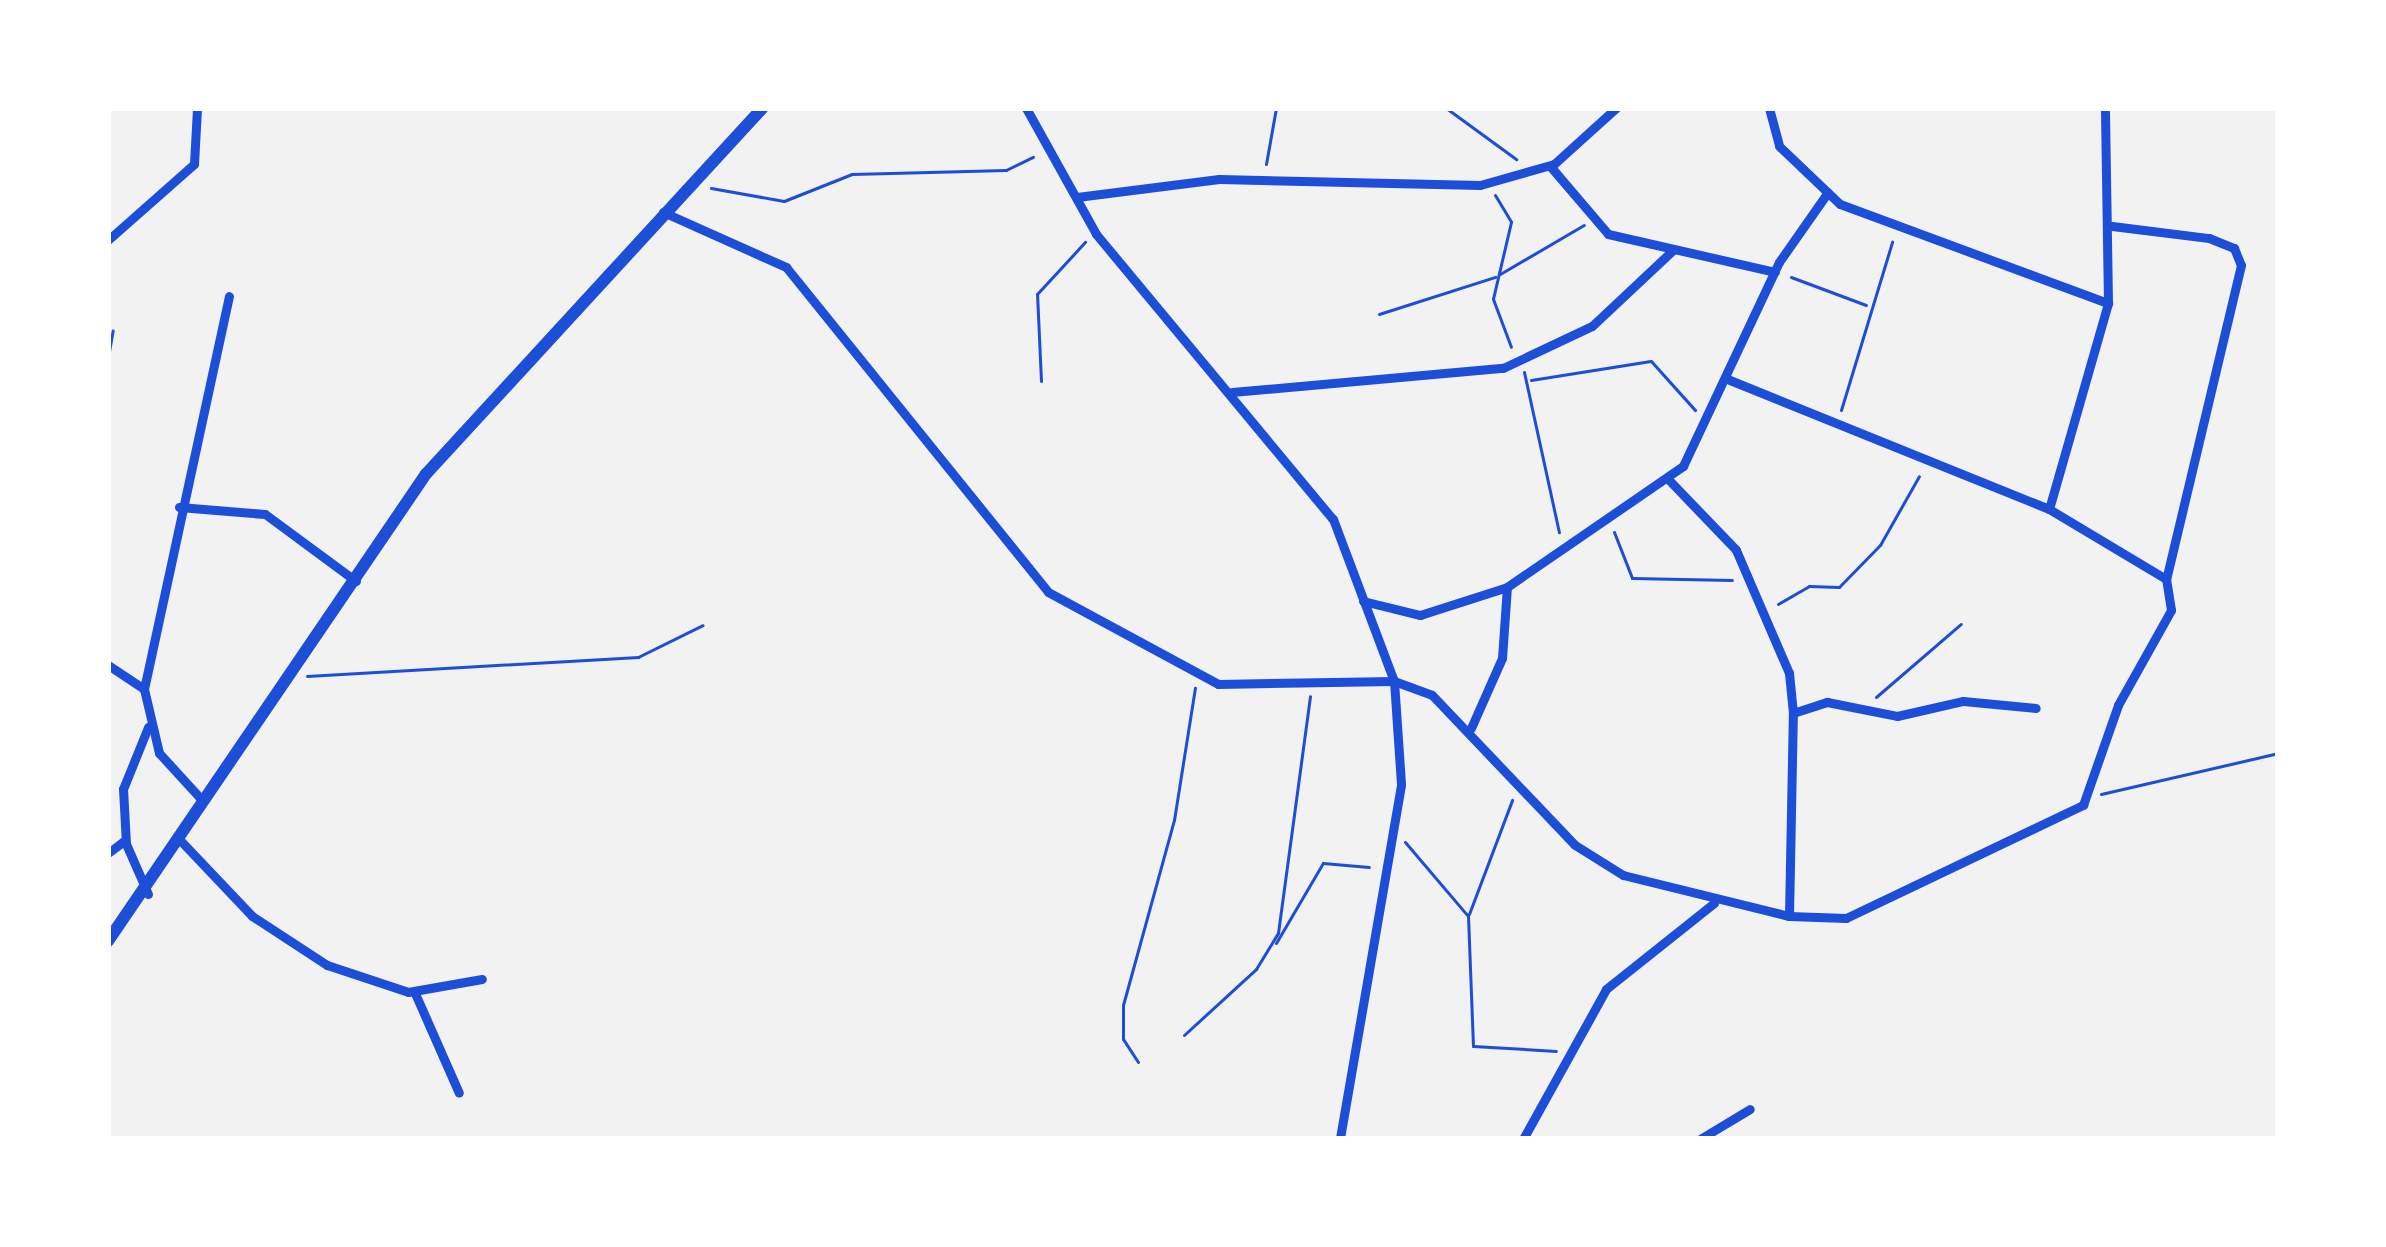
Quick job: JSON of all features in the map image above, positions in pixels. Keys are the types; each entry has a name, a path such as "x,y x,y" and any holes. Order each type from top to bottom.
{"street":[{"path":"108,240 194,164 197,108"},
{"path":"108,941 148,894 202,800 426,474 762,108"},
{"path":"1026,108 1096,234 1333,519 1394,681 1404,754 1340,1139"},
{"path":"1077,197 1263,178 1487,183 1550,166 1616,108"},
{"path":"1769,108 1779,146 1828,193 1896,231 2108,303"},
{"path":"2048,509 2108,303 2112,226 2105,108"},
{"path":"1550,166 1590,220 1673,250 1775,272"},
{"path":"1362,601 1420,615 1507,587 1562,545 1668,479 1708,424 1775,272 1828,193"},
{"path":"663,212 786,267 1028,573 1199,676 1310,688 1394,681 1472,728 1575,845 1622,875 1715,902 1789,916 1846,918 1897,902 2060,824 2088,797 2118,705 2171,610 2166,579 2241,265 2234,248 2209,238 2112,226"},
{"path":"1232,392 1519,363 1618,308 1673,250"},
{"path":"148,894 125,840 123,789 148,727 144,689 178,507 208,426 230,296"},
{"path":"1729,380 1835,429 2048,509 2166,579"},
{"path":"1668,479 1724,528 1759,616 1789,673 1793,713 1789,916"},
{"path":"178,507 265,514 356,581"},
{"path":"1472,728 1503,656 1507,587"},
{"path":"108,665 144,689"},
{"path":"1793,713 1814,702 1863,708 2036,707"},
{"path":"148,727 202,800"},
{"path":"179,839 252,916 328,965 414,991 482,979"},
{"path":"108,854 125,840"},
{"path":"1523,1139 1564,1051 1630,962 1715,902"},
{"path":"414,991 458,1093"},
{"path":"1700,1139 1750,1109"}],"path":[{"path":"1263,178 1276,108"},
{"path":"1446,108 1532,171"},
{"path":"690,182 784,201 852,174 1006,170 1049,146"},
{"path":"1487,183 1511,222 1493,299 1530,380 1562,545"},
{"path":"1379,314 1497,276 1590,220"},
{"path":"1835,429 1868,306 1896,231"},
{"path":"1041,381 1037,294 1096,234"},
{"path":"1775,272 1868,306"},
{"path":"108,357 112,330"},
{"path":"1530,380 1651,361 1708,424"},
{"path":"1759,616 1809,586 1839,587 1880,545 1925,464"},
{"path":"1609,514 1632,578 1746,580"},
{"path":"1863,708 1960,624"},
{"path":"288,676 638,657 703,626"},
{"path":"1138,1062 1123,1039 1123,1006 1199,676"},
{"path":"1274,945 1310,688"},
{"path":"2088,797 2278,753"},
{"path":"1521,783 1468,916 1473,1046 1564,1051"},
{"path":"1390,831 1445,876 1468,916"},
{"path":"1184,1035 1274,945 1324,863 1382,869"}]}
